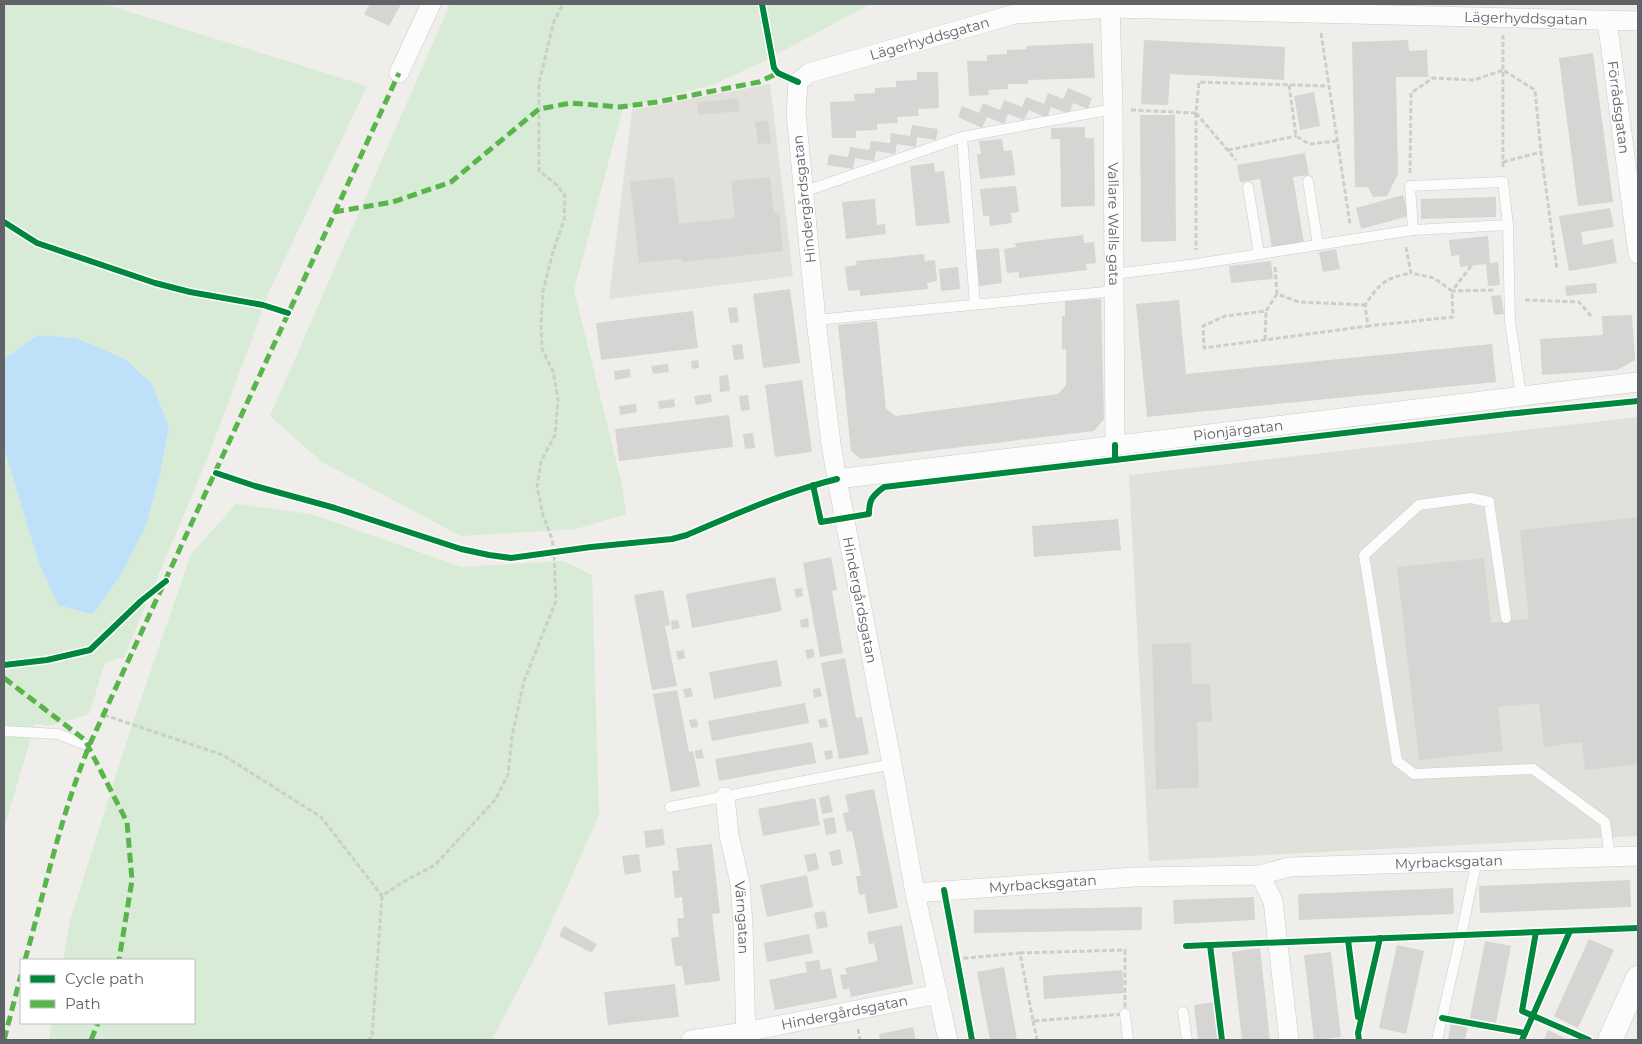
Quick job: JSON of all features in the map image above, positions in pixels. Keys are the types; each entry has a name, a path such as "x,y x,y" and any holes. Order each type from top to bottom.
{"street":[{"path":"399,72 431,4"},
{"name":"Lägerhyddsgatan","path":"796,113 798,82 809,73 1015,14 1110,6 1638,21"},
{"name":"Vallare Walls gata","path":"1110,6 1113,110 1115,445"},
{"name":"Förrådsgatan","path":"1607,20 1638,254"},
{"name":"Hindergårdsgatan","path":"796,113 816,320 836,479 892,764 914,893 948,1040"},
{"name":"Pionjärgatan","path":"836,479 1638,382"},
{"name":"Värngatan","path":"725,797 729,835 740,883 743,925 745,1036"},
{"name":"Myrbacksgatan","path":"914,893 1134,877 1260,875 1289,866 1638,856"},
{"path":"1260,875 1273,900 1289,1040"},
{"path":"1610,1040 1638,978"},
{"name":"Hindergårdsgatan","path":"691,1040 745,1036 938,994"}],"lane":[{"path":"804,192 962,137 1113,110"},
{"path":"962,137 975,304"},
{"path":"1308,181 1318,245"},
{"path":"1408,231 1410,186 1503,182 1508,225 1510,321 1522,396"},
{"path":"1248,187 1259,254"},
{"path":"816,320 975,304 1114,282 1196,264 1408,231 1508,225"},
{"path":"1506,618 1488,502 1471,498 1419,505 1364,555 1397,761 1414,774 1533,769 1605,822 1610,856"},
{"path":"4,731 58,734 89,746"},
{"path":"670,808 892,764"},
{"path":"1437,1040 1477,860"},
{"path":"1183,1012 1187,1040"},
{"path":"1125,1014 1128,1040"}],"path":[{"path":"382,896 436,865 495,800 508,775 512,736 524,681 556,601 552,539 543,515 537,487 541,461 555,434 558,400 553,371 542,349 540,325 543,291 552,255 564,220 566,196 557,185 539,170 539,83 554,21 563,4"},
{"path":"1318,13 1353,240"},
{"path":"1503,182 1504,17"},
{"path":"1503,70 1535,90 1541,152 1558,270"},
{"path":"1410,186 1411,93 1433,78 1474,80 1503,70"},
{"path":"1196,264 1196,113 1198,82 1328,86"},
{"path":"1288,85 1296,136"},
{"path":"1113,110 1196,113 1236,160"},
{"path":"1228,150 1296,136 1309,144 1337,141"},
{"path":"1503,162 1541,152"},
{"path":"1408,231 1411,273"},
{"path":"1265,340 1266,311 1277,294 1274,252"},
{"path":"1266,311 1225,316 1203,326 1204,348 1368,326 1453,317 1452,291 1471,266"},
{"path":"1368,326 1365,305 1378,286 1393,276 1411,273 1434,278 1452,291 1579,302 1591,316"},
{"path":"1277,294 1299,302 1365,305"},
{"path":"546,554 563,551"},
{"path":"104,715 223,755 321,817 382,896 372,1037 367,1040"},
{"path":"954,950 958,968"},
{"path":"956,959 1020,953 1125,950 1125,1014 1033,1020"},
{"path":"1020,953 1037,1040"}],"shaded area":[{"path":"770,84 793,276 609,299 632,110"},
{"path":"1638,417 1638,836 1149,861 1129,475"}],"green space":[{"path":"4,4 104,4 367,86 268,294 208,457 124,657 103,663 105,663 89,714 49,726 35,724 4,829 4,449 39,563 51,589 93,614 122,573 146,526 160,474 169,427 152,384 127,359 76,338 38,335 4,359"},
{"path":"450,4 870,4 768,59 715,84 623,108 574,290 622,485 626,514 576,529 461,536 322,462 270,416"},
{"path":"236,504 311,514 462,567 563,561 592,575 599,815 539,950 492,1040 49,1040 52,1024 195,1024 195,959 63,959 70,921 129,734 191,554"}],"water":[{"path":"38,335 76,338 126,359 152,384 169,427 160,474 146,526 122,573 93,614 58,605 39,563 4,449 4,359"}],"building":[{"path":"370,4 401,4 389,26 364,14"},
{"path":"1144,40 1285,47 1284,80 1170,74 1168,105 1141,104"},
{"path":"1408,40 1409,51 1427,50 1428,77 1396,77 1398,174 1387,196 1373,197 1368,187 1355,187 1352,42"},
{"path":"1093,43 1095,78 1028,80 1028,84 1008,84 1008,89 988,90 989,95 969,96 967,61 987,61 987,55 1007,54 1007,50 1026,49 1026,46"},
{"path":"1593,53 1613,202 1578,206 1559,58"},
{"path":"917,72 938,72 939,108 918,109 919,116 897,117 898,123 877,124 877,130 856,131 856,138 832,138 830,102 855,101 854,94 875,93 875,88 896,87 896,81 917,80"},
{"path":"1068,88 1092,98 1088,109 1073,103 1069,114 1051,107 1047,118 1029,110 1024,120 1008,114 1004,124 987,117 982,128 958,117 962,106 979,113 983,103 1000,110 1004,100 1022,107 1026,97 1044,104 1048,93 1063,99"},
{"path":"1314,92 1320,126 1300,130 1294,96"},
{"path":"738,98 739,111 699,115 697,103"},
{"path":"1140,115 1175,115 1176,241 1141,242"},
{"path":"768,120 771,143 758,144 755,122"},
{"path":"912,125 938,129 936,140 917,137 916,147 897,144 895,154 876,151 874,161 855,158 853,169 827,165 829,154 848,157 850,147 869,150 871,141 890,143 891,133 910,136"},
{"path":"1085,127 1085,138 1094,138 1095,206 1061,207 1060,139 1051,139 1051,128"},
{"path":"1002,139 1004,151 1012,150 1015,175 980,179 977,154 981,154 979,141"},
{"path":"1305,153 1309,175 1293,177 1304,243 1272,248 1260,179 1240,182 1237,165"},
{"path":"934,163 935,172 944,171 950,223 916,226 910,166"},
{"path":"674,177 679,224 735,218 731,181 770,177 774,213 779,213 783,251 682,262 681,259 639,263 630,182"},
{"path":"1016,186 1019,212 1011,213 1012,223 990,226 989,216 983,216 980,189"},
{"path":"1403,195 1409,216 1361,229 1356,208"},
{"path":"1496,197 1496,217 1421,219 1421,199"},
{"path":"875,199 877,225 885,224 886,234 846,239 842,202"},
{"path":"1610,208 1614,227 1581,232 1583,245 1613,239 1617,263 1569,271 1559,216"},
{"path":"1083,235 1084,243 1094,242 1096,263 1086,264 1087,270 1019,278 1019,272 1007,273 1004,249 1016,247 1015,243"},
{"path":"1488,236 1490,263 1498,262 1500,285 1488,286 1486,264 1460,267 1459,255 1451,256 1449,240"},
{"path":"999,248 1002,283 979,286 975,250"},
{"path":"1336,249 1340,269 1323,272 1319,252"},
{"path":"924,254 925,261 935,260 937,281 927,283 928,289 860,296 860,290 848,291 845,267 857,265 856,261"},
{"path":"1271,261 1273,279 1231,283 1229,266"},
{"path":"958,267 960,289 941,291 939,269"},
{"path":"1596,283 1597,293 1566,296 1565,286"},
{"path":"790,289 800,363 763,368 753,294"},
{"path":"1501,295 1504,314 1494,315 1491,296"},
{"path":"1101,299 1104,419 1094,431 861,459 851,451 838,325 877,321 886,409 896,416 1058,394 1066,385 1066,349 1062,349 1062,316 1065,316 1065,300"},
{"path":"1179,300 1186,374 1492,344 1496,382 1147,417 1136,304"},
{"path":"737,307 739,322 730,323 728,308"},
{"path":"693,311 698,348 601,360 596,323"},
{"path":"1632,315 1635,360 1617,370 1542,375 1540,339 1603,335 1602,316"},
{"path":"742,344 744,359 734,360 732,345"},
{"path":"698,360 699,368 692,369 691,361"},
{"path":"668,364 669,372 653,374 651,366"},
{"path":"630,369 631,377 615,380 614,371"},
{"path":"728,375 730,391 720,392 719,376"},
{"path":"802,380 812,452 775,457 765,385"},
{"path":"711,394 712,402 696,405 694,396"},
{"path":"748,395 750,410 741,411 739,396"},
{"path":"674,399 675,407 659,409 658,401"},
{"path":"636,404 637,412 620,415 619,406"},
{"path":"729,415 733,447 619,461 615,429"},
{"path":"753,433 755,448 745,449 743,434"},
{"path":"1637,517 1638,764 1585,770 1582,742 1544,747 1539,703 1498,707 1503,751 1419,760 1397,567 1484,558 1491,623 1529,619 1520,530"},
{"path":"1118,519 1121,550 1034,557 1032,526"},
{"path":"831,557 837,590 832,591 843,653 820,657 803,563"},
{"path":"775,577 782,611 692,628 686,594"},
{"path":"802,588 803,596 796,598 794,589"},
{"path":"663,590 670,625 665,626 677,686 652,690 634,595"},
{"path":"808,618 809,627 801,628 800,620"},
{"path":"678,620 680,628 672,630 671,621"},
{"path":"1191,643 1192,684 1210,684 1212,721 1197,722 1199,788 1156,789 1152,644"},
{"path":"813,649 815,657 807,659 805,650"},
{"path":"684,650 685,658 678,660 676,651"},
{"path":"845,658 856,718 862,717 869,754 839,759 821,663"},
{"path":"777,660 782,686 714,699 709,672"},
{"path":"691,688 693,696 685,698 683,689"},
{"path":"820,688 822,696 814,698 813,689"},
{"path":"677,690 689,752 693,751 700,786 671,792 653,694"},
{"path":"805,703 809,723 712,741 708,721"},
{"path":"826,718 828,727 820,728 818,720"},
{"path":"697,719 698,727 691,728 689,720"},
{"path":"812,742 816,763 719,781 715,759"},
{"path":"702,749 704,758 696,759 695,751"},
{"path":"832,750 833,758 826,760 824,751"},
{"path":"874,789 898,908 868,914 865,894 859,895 856,876 861,876 852,831 847,832 843,813 849,812 845,795"},
{"path":"829,795 833,812 822,814 819,798"},
{"path":"815,798 820,825 763,836 758,809"},
{"path":"834,817 837,833 826,835 823,819"},
{"path":"663,829 665,845 646,848 644,831"},
{"path":"712,844 720,913 712,914 720,981 685,985 682,966 675,966 671,938 679,937 677,918 684,918 682,897 675,898 672,871 679,870 676,848"},
{"path":"840,849 843,864 832,866 829,852"},
{"path":"816,853 819,869 808,872 804,855"},
{"path":"639,854 641,872 625,875 622,856"},
{"path":"807,875 813,907 767,917 760,885"},
{"path":"1630,880 1631,907 1480,913 1479,886"},
{"path":"1453,888 1454,914 1299,920 1298,894"},
{"path":"1254,897 1255,920 1174,924 1173,900"},
{"path":"1142,907 1142,930 974,933 974,910"},
{"path":"825,911 828,927 817,929 814,913"},
{"path":"902,925 913,984 851,997 849,988 843,990 840,975 847,974 845,968 878,961 874,943 869,944 867,932"},
{"path":"564,926 597,944 592,953 559,936"},
{"path":"809,934 813,953 767,962 764,943"},
{"path":"1589,939 1614,950 1578,1028 1554,1016"},
{"path":"1485,941 1511,946 1496,1023 1470,1018"},
{"path":"1397,945 1424,951 1406,1034 1379,1028"},
{"path":"1260,948 1270,1040 1242,1040 1232,952"},
{"path":"1331,952 1341,1037 1314,1040 1304,955"},
{"path":"819,960 821,970 831,968 837,998 775,1010 769,980 807,972 805,962"},
{"path":"1004,967 1017,1040 990,1040 977,972"},
{"path":"1122,970 1124,993 1044,999 1043,976"},
{"path":"675,984 679,1017 608,1025 604,992"},
{"path":"1215,1002 1219,1040 1198,1040 1194,1005"},
{"path":"1451,1023 1468,1026 1465,1040 1448,1040"},
{"path":"913,1027 916,1040 880,1040 879,1034"},
{"path":"1548,1030 1569,1040 1544,1040"}],"marked path":[{"path":"25,959 62,825 89,746 399,73"},
{"path":"334,212 393,202 451,182 539,109 571,103 620,107 657,102 759,82 778,73"},
{"path":"4,678 85,740 127,822 132,880 119,959"},
{"path":"4,1040 20,979"},
{"path":"91,1040 98,1024"}],"cycle path":[{"path":"762,4 774,68 778,73 798,82"},
{"path":"4,222 37,243 155,283 190,292 263,305 288,313"},
{"path":"1115,445 1115,460 1507,414 1638,401"},
{"path":"813,485 821,522 869,514 872,499 884,487 1115,460"},
{"path":"216,473 335,508 461,549 511,558 591,547 672,539 687,535 779,497 837,479"},
{"path":"4,665 47,660 90,650 141,601 166,581"},
{"path":"944,890 972,1040"},
{"path":"1186,946 1638,928"},
{"path":"1522,1040 1570,931"},
{"path":"1536,932 1522,1011 1589,1040"},
{"path":"1359,1040 1358,1033 1380,938"},
{"path":"1348,940 1358,1017"},
{"path":"1210,945 1222,1040"},
{"path":"1442,1018 1525,1033"}]}
